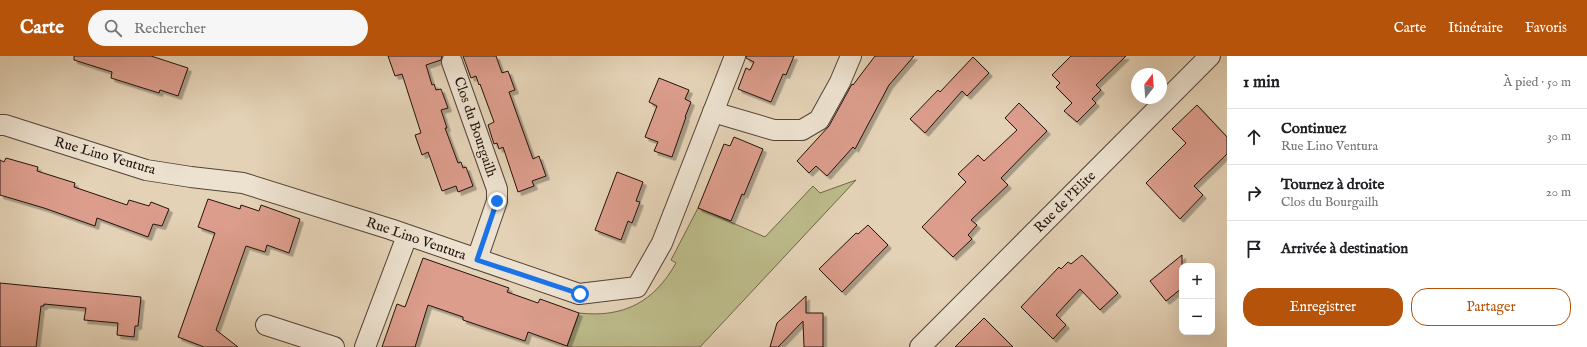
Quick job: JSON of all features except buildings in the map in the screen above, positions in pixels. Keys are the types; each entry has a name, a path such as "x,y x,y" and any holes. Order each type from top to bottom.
{"street":[{"name":"Rue Lino Ventura","path":"0,125 5,125 146,170 243,183 580,294 636,287 662,243 735,56"},
{"path":"713,112 774,130 802,130 819,120 840,82 851,56"},
{"name":"Rue de l'Elite","path":"920,347 1210,56"},
{"name":"Clos du Bourgailh","path":"452,62 496,189 497,201 477,260"},
{"path":"365,347 407,236"},
{"path":"266,325 334,347"}],"shaded area":[{"path":"856,180 700,347 567,347 579,313 610,313 624,310 648,297 658,288 676,263 671,260 698,208 765,237 813,186 820,193"}],"route":[{"path":"497,201 477,260 580,294"}]}
